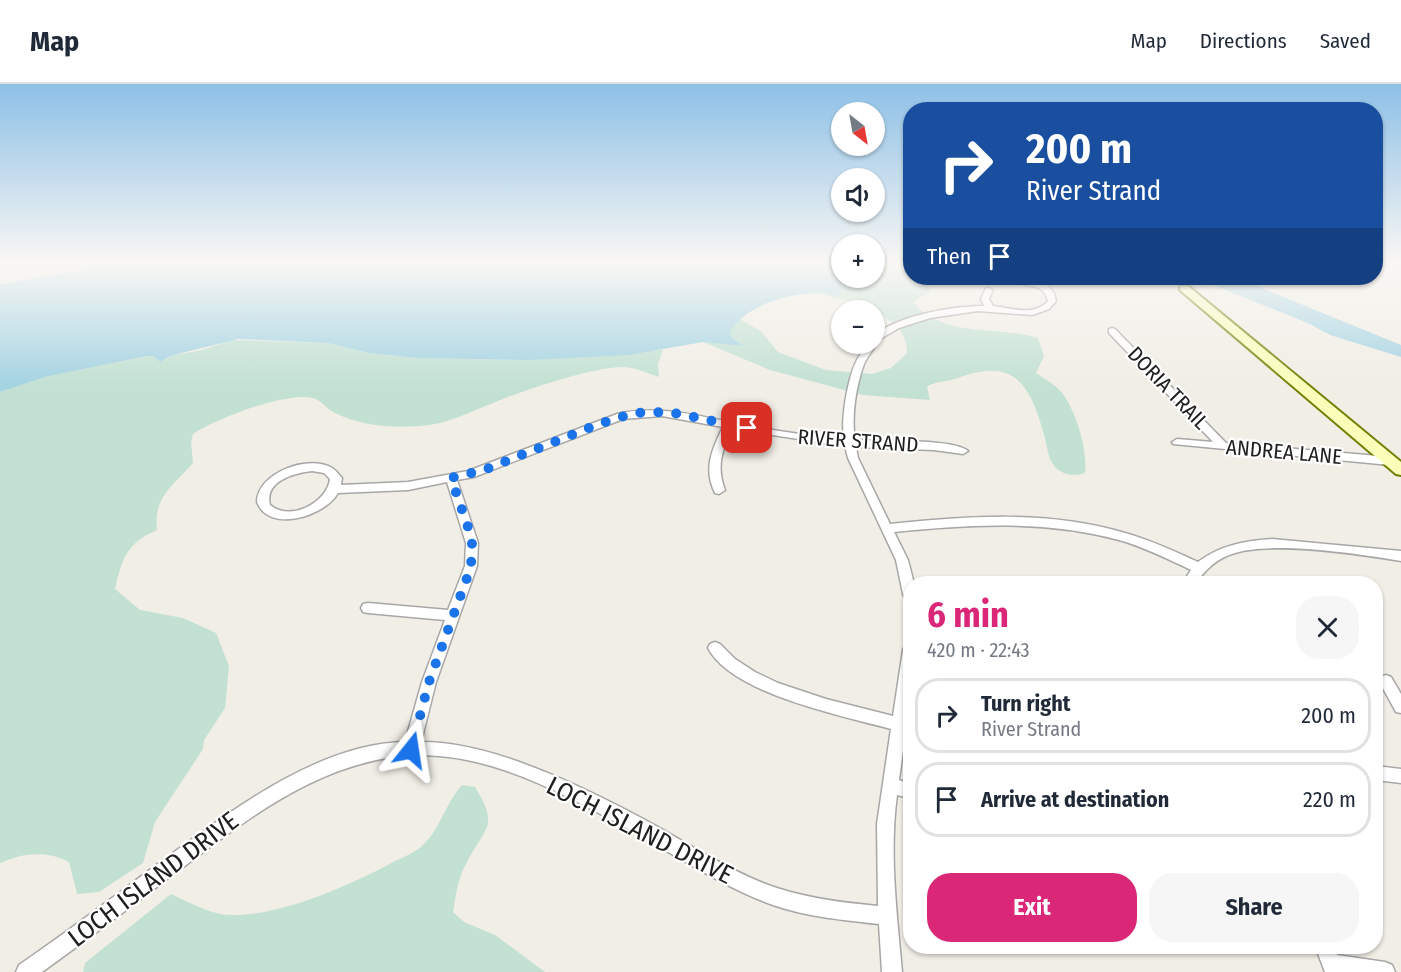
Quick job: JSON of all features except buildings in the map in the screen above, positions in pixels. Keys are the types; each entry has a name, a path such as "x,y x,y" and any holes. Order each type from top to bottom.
{"street":[{"path":"987,303 990,308"},
{"path":"885,331 943,315 990,308 1025,313 1041,310 1049,303"},
{"path":"1202,303 1396,466"},
{"name":"DORIA TRAIL","path":"1112,331 1224,446"},
{"path":"865,354 860,362 851,396 847,425 850,444 863,482 888,528 902,560 906,576"},
{"name":"RIVER STRAND","path":"336,489 408,486 484,470 599,424 634,413 669,412 729,425 850,444 937,446 963,451"},
{"path":"719,489 712,475 713,463 729,425"},
{"name":"ANDREA LANE","path":"1177,442 1396,466"},
{"path":"303,468 327,470 336,478 336,489 317,507 297,513 278,514 266,508 262,503 264,491 276,479 303,468"},
{"path":"411,750 429,682 471,567 472,543 451,478"},
{"path":"888,528 978,520 1082,526 1141,541 1198,568"},
{"path":"1193,576 1198,568 1232,549 1259,544 1299,545 1401,556"},
{"path":"368,608 453,616"},
{"path":"715,648 730,665 751,679 822,704 899,724"},
{"path":"1386,681 1401,707"},
{"path":"892,972 885,824 903,697"},
{"name":"LOCH ISLAND DRIVE","path":"26,972 264,797 333,764 366,754 411,750 439,749 490,760 581,796 728,875 774,895 825,909 888,916"},
{"path":"1383,774 1401,776"},
{"path":"890,785 903,789"},
{"path":"1330,961 1385,972"}],"green space":[{"path":"885,303 914,303 925,314 955,326 1038,338 1044,356 1036,373 1059,390 1069,405 1083,444 1085,473 1068,474 1056,468 1051,461 1034,404 1027,391 1008,374 995,371 978,372 931,384 927,386 930,400 863,395 770,370 703,342 742,345 732,338 729,332 738,318 761,331 778,352 826,370 872,374 891,368 907,353 902,333 885,318"},
{"path":"232,340 328,343 369,353 417,358 529,360 663,350 658,364 659,377 625,367 591,372 538,386 457,418 429,425 398,427 355,421 335,413 316,399 301,397 269,402 217,421 193,434 191,442 193,463 161,500 157,530 139,540 127,553 115,589 140,610 183,618 216,633 229,666 225,708 204,740 203,749 155,822 143,863 99,892 77,894 69,862 61,858 34,854 0,863 0,392 45,377 147,356 153,356 160,362 170,356 202,350"},
{"path":"462,785 475,787 483,800 488,819 484,833 461,874 453,912 464,922 495,935 545,972 83,972 85,963 171,894 216,913 251,914 294,905 337,889 377,870 423,845"}],"water":[{"path":"0,303 767,303 746,315 730,332 732,338 744,346 703,342 629,355 529,360 417,358 369,353 328,343 238,339 170,356 160,362 153,356 147,356 45,377 0,392"},
{"path":"1259,303 1299,303 1401,345 1401,357 1330,335 1310,324"}],"route":[{"path":"411,750 429,682 466,586 471,567 472,543 451,478 484,470 599,424 634,413 669,412 747,428"}]}
